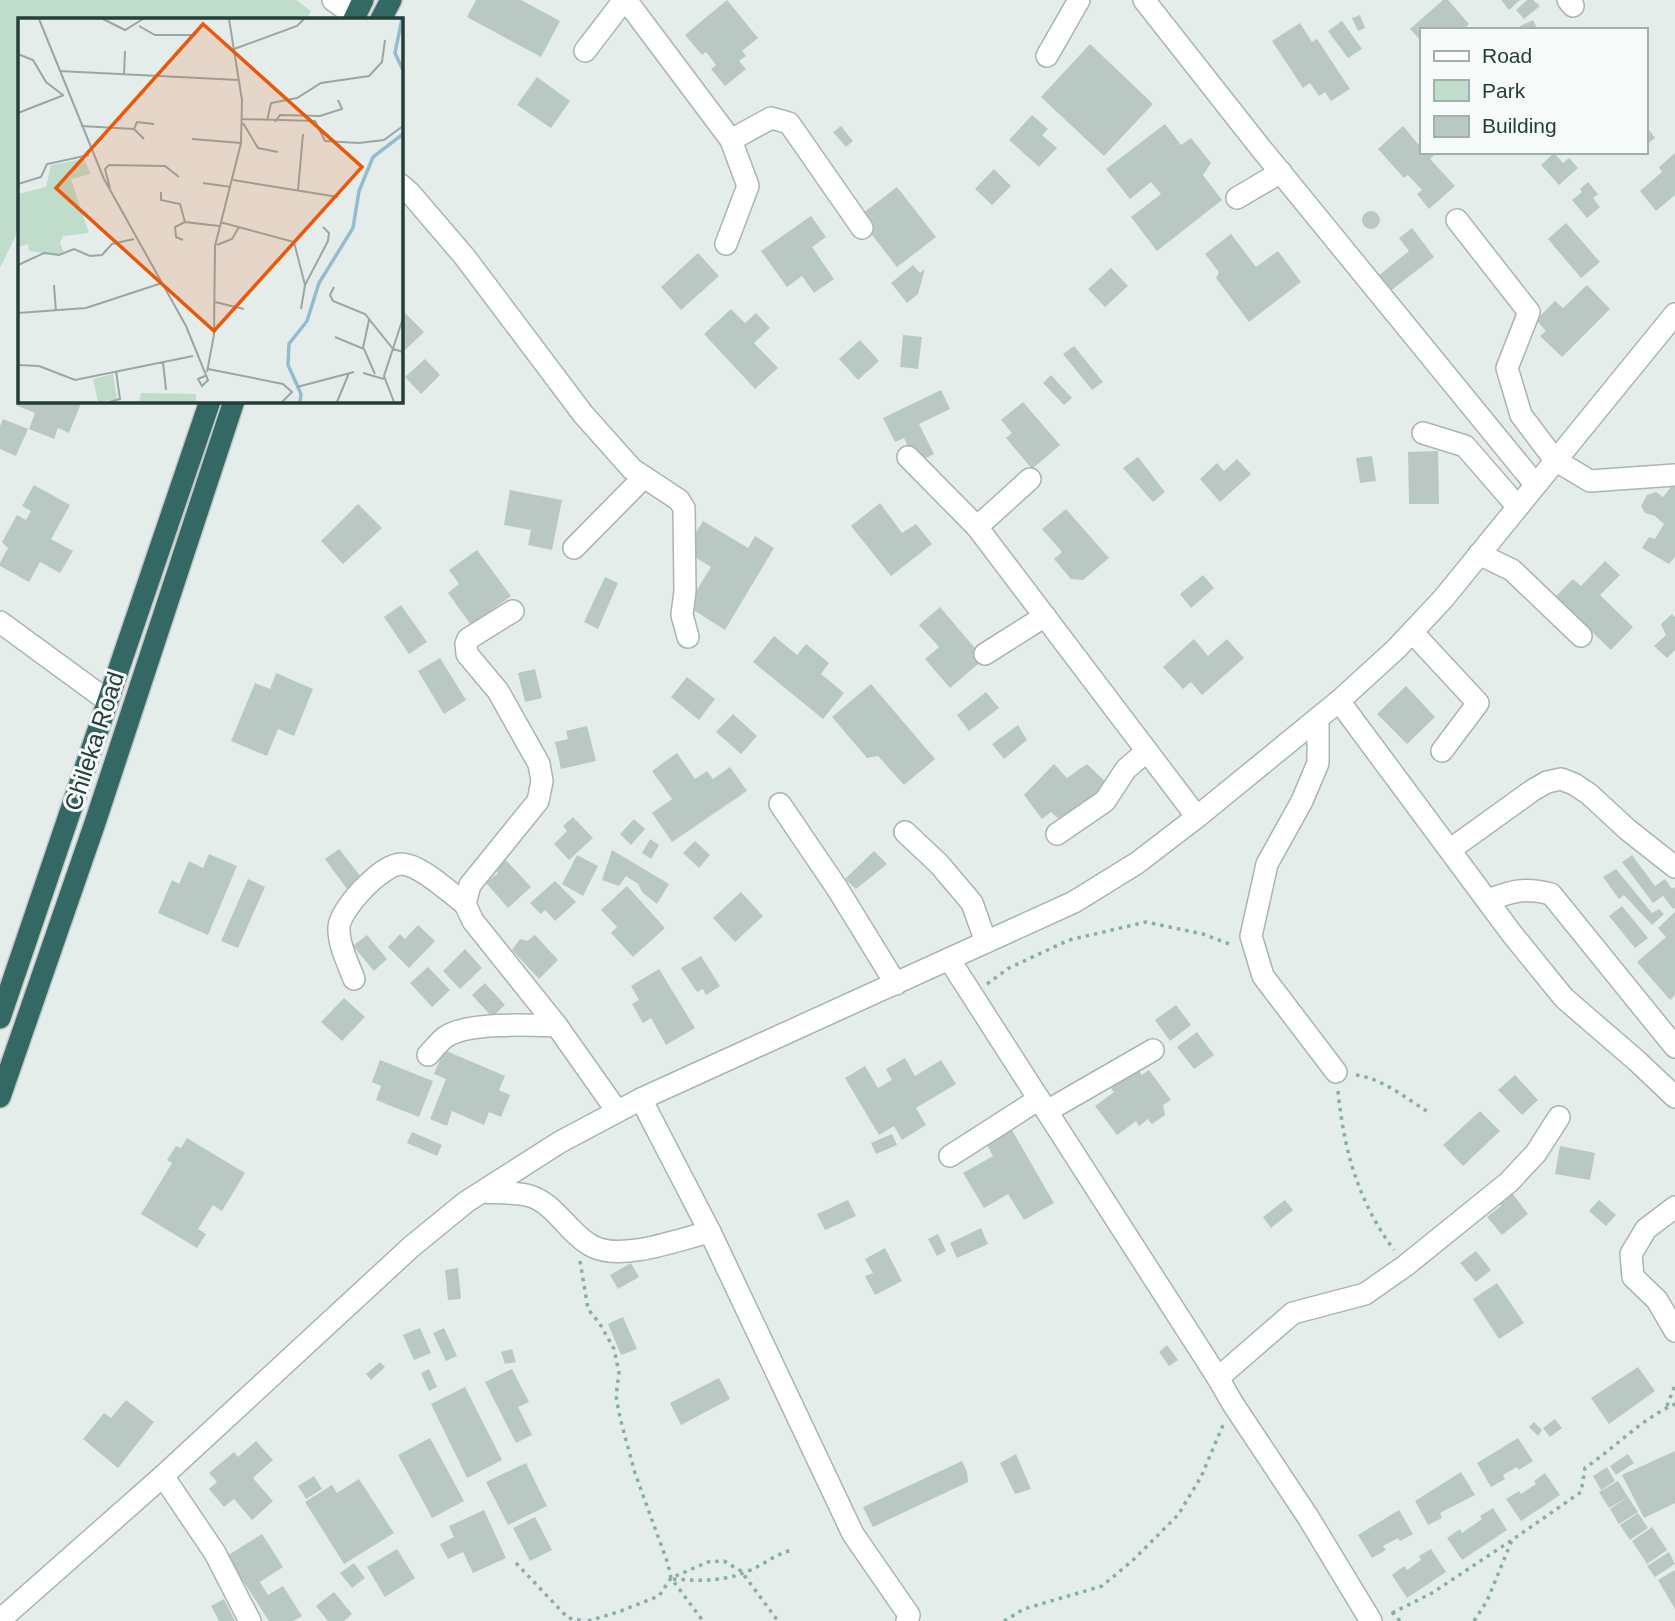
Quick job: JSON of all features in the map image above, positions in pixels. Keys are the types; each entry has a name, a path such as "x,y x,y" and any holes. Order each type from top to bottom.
{"highway":[{"path":"382,18 391,0"},
{"name":"Chileka Road","path":"0,1018 210,402"},
{"name":"Chileka Road","path":"2,1084 99,811 234,402"}],"street":[{"path":"327,18 333,0 357,12"},
{"path":"585,51 625,0 731,140 748,186 726,244"},
{"path":"1047,56 1080,0"},
{"path":"1144,0 1280,172 1535,484"},
{"path":"731,140 771,118 789,123 862,228"},
{"path":"1237,198 1280,172"},
{"path":"402,187 464,256 583,414 632,469 680,500 684,508 685,591 682,615 688,637"},
{"path":"1457,220 1529,312 1507,368 1521,415 1555,460 1590,481 1675,475"},
{"path":"0,1620 163,1476 411,1247 482,1192 559,1142 641,1098 1074,902 1137,863 1197,817 1339,701 1412,632 1443,598 1675,314"},
{"path":"1423,433 1465,446 1517,506"},
{"path":"908,457 975,524 1197,817"},
{"path":"574,548 644,477"},
{"path":"975,524 1030,479"},
{"path":"1479,554 1512,570 1581,636"},
{"path":"464,904 470,885 538,801 542,781 540,764 498,691 467,653 468,639 513,611"},
{"path":"985,654 1045,616"},
{"path":"0,622 108,701"},
{"path":"1412,632 1478,703 1442,751"},
{"path":"1339,701 1564,998 1675,1097"},
{"path":"1318,718 1318,763 1302,801 1267,864 1251,936 1263,976 1336,1072"},
{"path":"1057,834 1105,801 1126,769 1147,751"},
{"path":"1451,849 1533,790 1547,782 1561,779 1574,783 1589,794 1628,830 1675,867"},
{"path":"780,804 837,888 896,984"},
{"path":"905,832 939,864 972,903 986,942"},
{"path":"354,979 341,942 339,924 362,888 386,868 402,864 419,870 464,904 473,921 557,1026 617,1111"},
{"path":"1488,900 1516,890 1551,894 1675,1047"},
{"path":"949,959 1308,1517 1371,1621"},
{"path":"428,1055 448,1035 464,1030 517,1024 557,1026"},
{"path":"950,1156 1043,1105 1153,1050"},
{"path":"641,1098 710,1232 853,1535 909,1615 907,1621"},
{"path":"1218,1378 1293,1313 1365,1294 1405,1265 1508,1182 1536,1153 1559,1117"},
{"path":"482,1192 531,1196 592,1247 608,1251 631,1251 710,1232"},
{"path":"1675,1207 1646,1229 1631,1254 1633,1277 1657,1300 1675,1331"},
{"path":"163,1476 215,1553 250,1621"}],"path":[{"path":"971,995 1009,968 1069,940 1146,922 1203,934 1232,945 1240,953"},
{"path":"1405,1265 1380,1231 1360,1194 1344,1135 1336,1072 1364,1076 1428,1112"},
{"path":"579,1260 588,1309 614,1349 619,1373 615,1396 620,1418 635,1473 671,1578 703,1621"},
{"path":"1392,1613 1432,1593 1581,1492 1585,1468 1632,1430 1672,1406 1675,1385"},
{"path":"1004,1621 1024,1609 1102,1587 1132,1561 1178,1515 1201,1477 1233,1404"},
{"path":"1474,1621 1487,1601 1512,1539"},
{"path":"671,1578 702,1582 747,1572 779,1553 792,1550"},
{"path":"516,1563 568,1618 586,1621 659,1596 671,1578 708,1562 724,1561 741,1571 778,1621"}],"green space":[{"path":"0,0 296,0 311,11 308,18 18,18 18,231 0,268"}],"building":[{"path":"476,0 521,0 560,21 541,57 467,17"},
{"path":"727,0 758,38 742,51 746,56 739,61 746,69 725,86 711,69 716,65 706,52 702,55 685,35"},
{"path":"1443,0 1448,0 1469,24 1465,28 1420,28 1420,40 1410,29"},
{"path":"1501,0 1520,0 1509,10"},
{"path":"1527,0 1533,0 1540,6 1524,19 1516,10"},
{"path":"1360,15 1365,28 1358,31 1352,18"},
{"path":"1533,20 1537,28 1516,28"},
{"path":"1342,21 1362,49 1348,58 1328,31"},
{"path":"1300,23 1312,42 1317,39 1350,89 1331,101 1325,92 1319,96 1310,83 1303,88 1272,41"},
{"path":"1090,44 1153,104 1104,156 1041,97"},
{"path":"537,77 570,101 551,128 517,105"},
{"path":"1032,115 1048,129 1042,135 1057,148 1039,167 1009,140"},
{"path":"1165,124 1181,145 1191,138 1211,163 1203,175 1222,200 1157,251 1131,217 1161,194 1151,182 1130,199 1106,169"},
{"path":"841,126 853,141 846,147 833,132"},
{"path":"1403,126 1418,144 1420,143 1420,154 1435,154 1430,159 1455,186 1429,209 1417,194 1422,190 1408,175 1404,178 1378,149"},
{"path":"1647,127 1655,138 1647,144"},
{"path":"1675,153 1675,195 1656,211 1640,191 1662,172 1659,167"},
{"path":"1555,154 1563,163 1569,158 1578,168 1559,185 1541,165"},
{"path":"994,169 1011,186 992,205 975,189"},
{"path":"1588,182 1598,194 1593,198 1600,207 1587,218 1572,200 1582,192 1580,189"},
{"path":"897,187 936,237 897,267 858,217"},
{"path":"1371,211 1377,214 1380,220 1377,226 1371,229 1365,226 1362,220 1365,214"},
{"path":"811,216 826,237 812,247 834,279 814,293 802,276 787,287 761,251"},
{"path":"1566,223 1600,262 1581,278 1548,239"},
{"path":"1412,228 1434,257 1389,292 1377,277 1409,251 1399,238"},
{"path":"1231,234 1256,267 1278,251 1301,282 1249,322 1216,278 1219,272 1205,254"},
{"path":"698,253 719,276 681,310 661,287"},
{"path":"913,265 920,273 925,269 918,294 907,303 891,283"},
{"path":"1111,268 1128,286 1105,307 1088,289"},
{"path":"1587,285 1610,309 1562,357 1540,336 1546,331 1536,320 1555,301 1563,308"},
{"path":"731,309 745,323 756,313 770,328 754,343 778,368 755,389 704,334"},
{"path":"402,310 424,332 402,353"},
{"path":"903,335 922,337 918,369 900,367"},
{"path":"860,340 879,361 858,380 839,359"},
{"path":"1074,346 1103,382 1092,390 1063,354"},
{"path":"425,359 440,375 421,394 405,377"},
{"path":"1051,375 1072,398 1064,405 1043,383"},
{"path":"941,390 950,409 919,424 934,454 916,463 904,438 895,442 883,418"},
{"path":"18,401 82,402 69,433 58,428 54,439 29,429 35,413 16,405"},
{"path":"1023,402 1060,445 1032,469 1006,438 1012,433 1001,420"},
{"path":"3,419 28,429 16,456 0,449 0,426"},
{"path":"1438,451 1439,504 1409,504 1408,452"},
{"path":"1372,456 1376,481 1360,483 1356,458"},
{"path":"1138,457 1165,492 1153,502 1123,468"},
{"path":"1237,459 1251,474 1220,502 1200,479 1217,463 1224,471"},
{"path":"1675,482 1675,557 1669,564 1642,548 1649,537 1655,539 1664,524 1655,516 1645,513 1641,506 1647,495 1656,492 1663,497"},
{"path":"34,485 70,505 51,539 73,551 60,573 40,562 29,582 0,566 0,563 8,548 2,542 17,515 26,520 31,511 22,506"},
{"path":"510,490 562,500 552,550 528,545 531,530 504,525"},
{"path":"880,503 902,533 916,524 932,544 891,576 851,526"},
{"path":"358,504 382,528 343,564 321,541"},
{"path":"1066,509 1109,558 1083,580 1071,579 1054,559 1062,552 1042,529"},
{"path":"703,521 748,548 755,536 774,548 725,630 687,606 711,567 685,551"},
{"path":"477,550 511,596 471,625 448,593 459,584 449,570"},
{"path":"1605,561 1620,575 1600,595 1633,627 1611,650 1555,597 1573,579 1581,586"},
{"path":"1203,575 1214,588 1191,608 1180,594"},
{"path":"605,577 618,583 598,629 584,622"},
{"path":"401,605 427,642 409,654 384,617"},
{"path":"940,607 984,659 950,688 925,659 939,647 919,625"},
{"path":"1672,614 1675,617 1675,650 1667,658 1654,646 1666,635 1661,624"},
{"path":"774,636 797,655 806,644 829,663 821,674 844,693 823,719 753,662"},
{"path":"1194,639 1208,656 1227,639 1244,658 1202,695 1191,682 1183,689 1163,667"},
{"path":"440,658 466,700 444,714 418,671"},
{"path":"535,669 542,698 525,702 518,673"},
{"path":"276,673 313,689 294,736 278,729 267,756 231,741 255,683 270,689"},
{"path":"687,677 715,699 699,720 671,697"},
{"path":"871,684 935,759 904,785 878,756 867,758 832,717"},
{"path":"1406,686 1435,717 1407,744 1377,714"},
{"path":"986,692 999,708 969,731 957,715"},
{"path":"733,714 757,736 741,754 716,732"},
{"path":"1018,725 1027,740 1004,759 992,744"},
{"path":"587,726 596,761 561,769 555,742 568,739 566,731"},
{"path":"677,753 695,779 707,771 713,779 730,767 747,791 672,842 652,813 672,799 652,771"},
{"path":"1054,764 1067,778 1087,764 1110,786 1061,821 1051,812 1042,819 1024,795"},
{"path":"573,817 593,838 569,860 554,844 567,831 563,826"},
{"path":"634,819 645,829 631,845 620,834"},
{"path":"650,839 659,845 651,859 642,853"},
{"path":"695,841 710,855 699,868 683,853"},
{"path":"339,849 362,878 347,889 325,859"},
{"path":"612,850 669,884 657,904 642,892 638,884 626,876 619,886 602,880"},
{"path":"874,851 887,864 856,889 845,879"},
{"path":"209,854 237,866 208,935 158,913 172,880 179,884 189,861 203,868"},
{"path":"577,855 598,866 583,896 562,884"},
{"path":"1632,855 1655,886 1665,879 1672,889 1675,887 1675,908 1673,909 1663,896 1653,903 1622,862"},
{"path":"504,858 531,887 508,908 486,883 498,873 492,868"},
{"path":"1616,869 1652,913 1659,909 1664,914 1652,925 1624,895 1619,899 1603,877"},
{"path":"248,879 265,887 238,948 221,941"},
{"path":"555,881 576,902 555,921 545,910 541,914 530,903"},
{"path":"627,886 665,928 633,957 611,933 617,927 601,910"},
{"path":"741,892 763,916 735,942 713,918"},
{"path":"1622,906 1648,938 1635,948 1609,916"},
{"path":"1675,912 1675,995 1670,1000 1637,962 1666,937 1658,928"},
{"path":"418,925 435,941 409,968 388,947 400,934 405,939"},
{"path":"367,935 387,959 374,971 353,946"},
{"path":"535,935 558,960 539,979 512,950 520,939 527,941"},
{"path":"465,949 482,968 460,989 443,971"},
{"path":"701,956 720,986 706,995 703,989 697,992 681,968"},
{"path":"428,967 450,990 432,1007 410,983"},
{"path":"659,969 695,1028 666,1045 651,1018 643,1023 632,1004 639,1000 631,986"},
{"path":"485,983 505,1005 492,1017 472,995"},
{"path":"344,998 365,1017 342,1041 321,1022"},
{"path":"1176,1005 1191,1025 1170,1041 1155,1020"},
{"path":"1197,1032 1214,1055 1194,1069 1177,1047"},
{"path":"444,1050 505,1076 499,1090 510,1095 501,1117 489,1112 484,1125 452,1111 447,1126 430,1119 446,1079 434,1074"},
{"path":"905,1058 915,1076 941,1060 956,1084 916,1108 926,1125 902,1140 894,1126 879,1135 845,1078 865,1066 878,1088 892,1080 886,1069"},
{"path":"380,1060 433,1081 419,1117 376,1100 381,1086 372,1082"},
{"path":"1138,1069 1142,1075 1149,1070 1171,1100 1163,1105 1165,1115 1152,1124 1148,1119 1139,1126 1136,1121 1117,1135 1095,1106 1114,1092 1111,1088"},
{"path":"1515,1075 1538,1100 1522,1115 1498,1090"},
{"path":"1480,1111 1500,1131 1463,1166 1443,1145"},
{"path":"1012,1130 1054,1203 1024,1220 1008,1194 984,1208 963,1173 993,1156 987,1145"},
{"path":"412,1132 442,1145 437,1156 407,1143"},
{"path":"892,1134 897,1145 876,1154 871,1143"},
{"path":"187,1138 245,1173 222,1211 213,1205 198,1229 206,1234 197,1248 141,1214 172,1163 167,1160 176,1146 181,1148"},
{"path":"1560,1146 1595,1153 1590,1180 1555,1174"},
{"path":"1509,1189 1528,1214 1502,1235 1487,1217 1501,1206 1496,1200"},
{"path":"848,1200 856,1216 825,1230 817,1214"},
{"path":"1285,1200 1293,1210 1271,1228 1263,1217"},
{"path":"1599,1200 1616,1215 1606,1226 1589,1211"},
{"path":"981,1228 988,1244 957,1258 950,1243"},
{"path":"938,1234 946,1251 937,1256 928,1239"},
{"path":"885,1248 902,1281 875,1295 865,1276 873,1273 865,1259"},
{"path":"1476,1251 1491,1270 1476,1282 1460,1263"},
{"path":"631,1263 639,1277 618,1289 610,1275"},
{"path":"458,1268 461,1299 448,1300 445,1270"},
{"path":"1497,1283 1524,1323 1499,1339 1473,1299"},
{"path":"623,1317 637,1349 621,1355 608,1324"},
{"path":"420,1328 431,1353 414,1360 403,1335"},
{"path":"444,1328 457,1356 446,1361 433,1333"},
{"path":"1167,1345 1178,1360 1169,1366 1159,1352"},
{"path":"512,1349 516,1362 505,1364 501,1352"},
{"path":"380,1362 385,1367 371,1380 366,1374"},
{"path":"1638,1367 1655,1391 1609,1424 1591,1398"},
{"path":"429,1369 437,1387 429,1391 421,1373"},
{"path":"512,1369 529,1402 518,1407 532,1435 516,1443 485,1382"},
{"path":"719,1378 730,1399 681,1425 670,1403"},
{"path":"465,1387 502,1460 467,1478 431,1404"},
{"path":"126,1400 154,1422 118,1468 83,1439 104,1413 111,1418"},
{"path":"1555,1419 1562,1428 1550,1437 1543,1428"},
{"path":"1534,1422 1542,1430 1538,1436 1529,1427"},
{"path":"430,1438 464,1501 432,1518 398,1455"},
{"path":"1518,1438 1533,1461 1519,1470 1517,1467 1503,1475 1505,1479 1491,1487 1477,1463"},
{"path":"256,1441 273,1460 253,1478 273,1501 252,1520 234,1499 224,1507 209,1489 217,1482 209,1473 234,1452 238,1457"},
{"path":"1675,1451 1675,1503 1644,1518 1622,1475"},
{"path":"1016,1454 1031,1489 1015,1494 1000,1463"},
{"path":"1628,1454 1634,1463 1616,1475 1610,1466"},
{"path":"962,1461 968,1482 873,1527 863,1507"},
{"path":"526,1463 547,1506 508,1525 486,1482"},
{"path":"1607,1467 1615,1481 1601,1490 1593,1476"},
{"path":"1461,1472 1475,1495 1440,1513 1442,1518 1428,1525 1415,1501"},
{"path":"1545,1473 1560,1495 1521,1521 1506,1499 1519,1491 1521,1494 1536,1484 1534,1481"},
{"path":"314,1476 322,1489 306,1499 298,1486"},
{"path":"359,1479 394,1533 344,1564 305,1502 332,1485 337,1493"},
{"path":"1618,1481 1628,1497 1609,1508 1599,1492"},
{"path":"1628,1497 1638,1512 1619,1524 1610,1509"},
{"path":"1493,1508 1507,1530 1462,1560 1447,1538 1460,1529 1462,1533"},
{"path":"484,1510 506,1558 473,1573 463,1552 448,1559 440,1544 454,1537 449,1526"},
{"path":"1399,1510 1413,1534 1383,1546 1386,1550 1372,1558 1358,1535"},
{"path":"1638,1513 1648,1528 1630,1540 1620,1525"},
{"path":"535,1517 552,1550 530,1561 513,1528"},
{"path":"1652,1527 1667,1550 1647,1564 1632,1541"},
{"path":"262,1534 283,1567 260,1582 268,1595 283,1586 302,1616 293,1621 269,1621 227,1556"},
{"path":"397,1549 415,1578 385,1597 367,1567"},
{"path":"1431,1549 1446,1572 1407,1598 1392,1575 1404,1566 1407,1570 1421,1560 1419,1556"},
{"path":"1669,1552 1675,1564 1655,1577 1647,1566"},
{"path":"354,1563 365,1578 352,1588 340,1573"},
{"path":"1675,1570 1675,1609 1658,1580"},
{"path":"334,1592 352,1614 344,1621 328,1621 316,1606"},
{"path":"224,1599 235,1621 219,1621 211,1606"}]}
